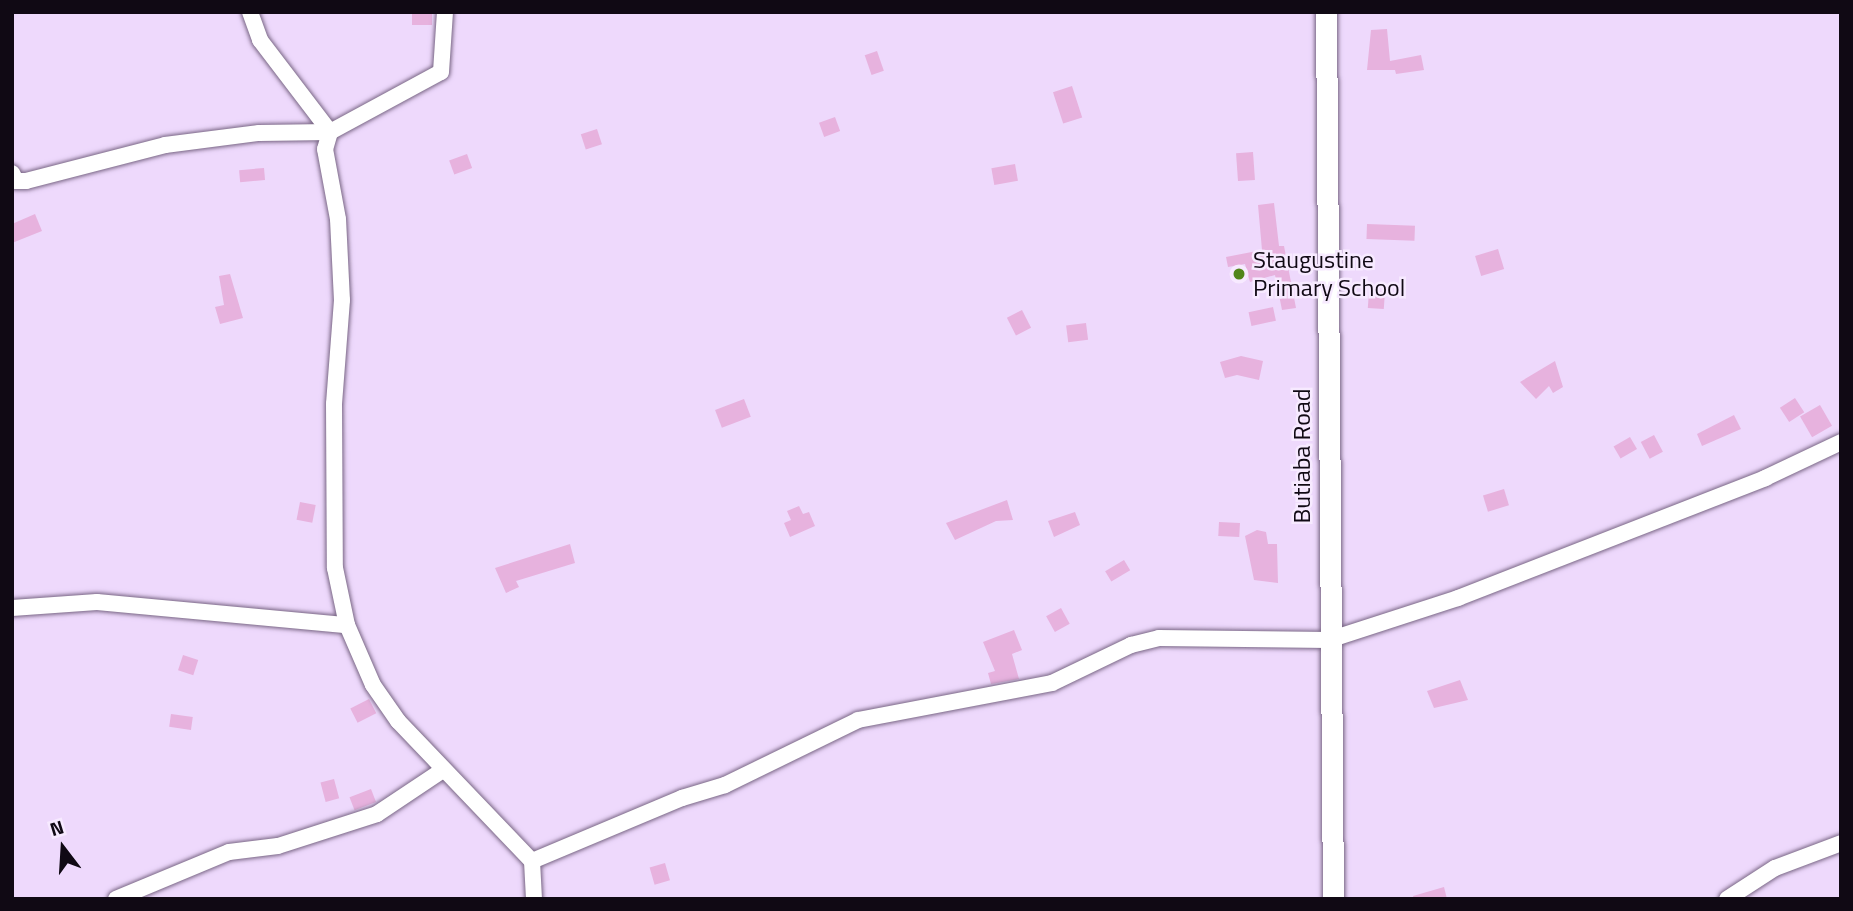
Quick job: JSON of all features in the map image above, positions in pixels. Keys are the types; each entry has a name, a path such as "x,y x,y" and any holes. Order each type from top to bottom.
{"main road":[{"name":"Butiaba Road","path":"1326,12 1333,899"}],"street":[{"path":"250,12 260,40 330,132"},
{"path":"12,173 16,181 26,181 165,145 259,133 330,132 441,72 445,12"},
{"path":"330,132 324,149 338,219 342,300 334,404 335,568 347,625 373,685 398,721 532,861 534,899"},
{"path":"532,861 681,798 725,785 858,720 1052,683 1131,645 1159,638 1329,640 1458,598 1765,478 1841,442"},
{"path":"12,608 97,602 347,625"},
{"path":"116,899 229,852 278,846 377,814 443,770"},
{"path":"1727,899 1775,868 1841,843"}],"building":[{"path":"412,12 432,12 432,25 412,25"},
{"path":"1387,29 1390,61 1421,55 1424,70 1396,74 1395,70 1367,70 1371,30"},
{"path":"877,51 884,71 872,75 865,55"},
{"path":"1072,86 1082,117 1063,124 1053,92"},
{"path":"835,117 840,131 824,137 819,123"},
{"path":"597,129 602,144 586,149 581,134"},
{"path":"1253,152 1255,180 1238,181 1236,153"},
{"path":"467,154 472,168 454,175 449,160"},
{"path":"1015,164 1018,181 994,185 991,168"},
{"path":"264,168 265,180 240,182 239,170"},
{"path":"1274,203 1279,246 1284,246 1296,308 1282,310 1275,275 1250,282 1245,264 1228,267 1226,257 1262,250 1258,205"},
{"path":"35,214 42,231 12,243 12,224"},
{"path":"1367,224 1415,226 1414,241 1366,239"},
{"path":"1498,249 1504,269 1481,276 1475,256"},
{"path":"230,274 243,318 220,324 215,307 224,305 219,276"},
{"path":"1369,291 1385,292 1384,309 1368,308"},
{"path":"1273,307 1276,321 1251,326 1249,312"},
{"path":"1022,310 1031,328 1016,336 1007,318"},
{"path":"1086,323 1088,340 1068,342 1066,325"},
{"path":"1241,356 1263,361 1259,380 1237,375 1225,378 1220,362"},
{"path":"1555,361 1563,387 1553,393 1549,386 1536,399 1520,382"},
{"path":"1795,398 1804,412 1789,422 1780,408"},
{"path":"744,399 751,417 722,428 715,410"},
{"path":"1820,405 1832,426 1812,437 1800,416"},
{"path":"1734,415 1741,429 1702,446 1697,434"},
{"path":"1654,435 1663,452 1650,459 1641,442"},
{"path":"1630,437 1637,449 1621,459 1614,446"},
{"path":"1504,489 1509,505 1488,512 1483,495"},
{"path":"1007,500 1013,520 996,521 955,540 946,523"},
{"path":"300,502 316,505 312,523 297,520"},
{"path":"799,506 803,514 809,512 815,526 790,537 784,523 791,520 787,511"},
{"path":"1075,512 1080,525 1054,537 1048,521"},
{"path":"1219,522 1240,523 1239,537 1218,536"},
{"path":"1257,530 1266,532 1268,544 1277,544 1278,583 1254,580 1245,536"},
{"path":"570,544 575,563 516,581 519,587 506,593 495,568"},
{"path":"1124,560 1130,570 1111,582 1105,571"},
{"path":"1061,608 1070,624 1055,632 1046,616"},
{"path":"1014,630 1022,650 1012,654 1019,679 991,684 988,673 995,671 983,642"},
{"path":"183,655 198,660 193,675 178,670"},
{"path":"1460,680 1468,700 1434,708 1427,691"},
{"path":"369,699 376,713 358,723 350,709"},
{"path":"171,714 193,717 191,730 169,727"},
{"path":"334,779 339,798 326,802 320,783"},
{"path":"371,789 376,802 355,810 350,797"},
{"path":"665,863 670,880 655,885 650,867"},
{"path":"1444,887 1447,899 1414,899 1413,896"}],"place":[{"name":"Staugustine Primary School","path":"1239,274"}]}
